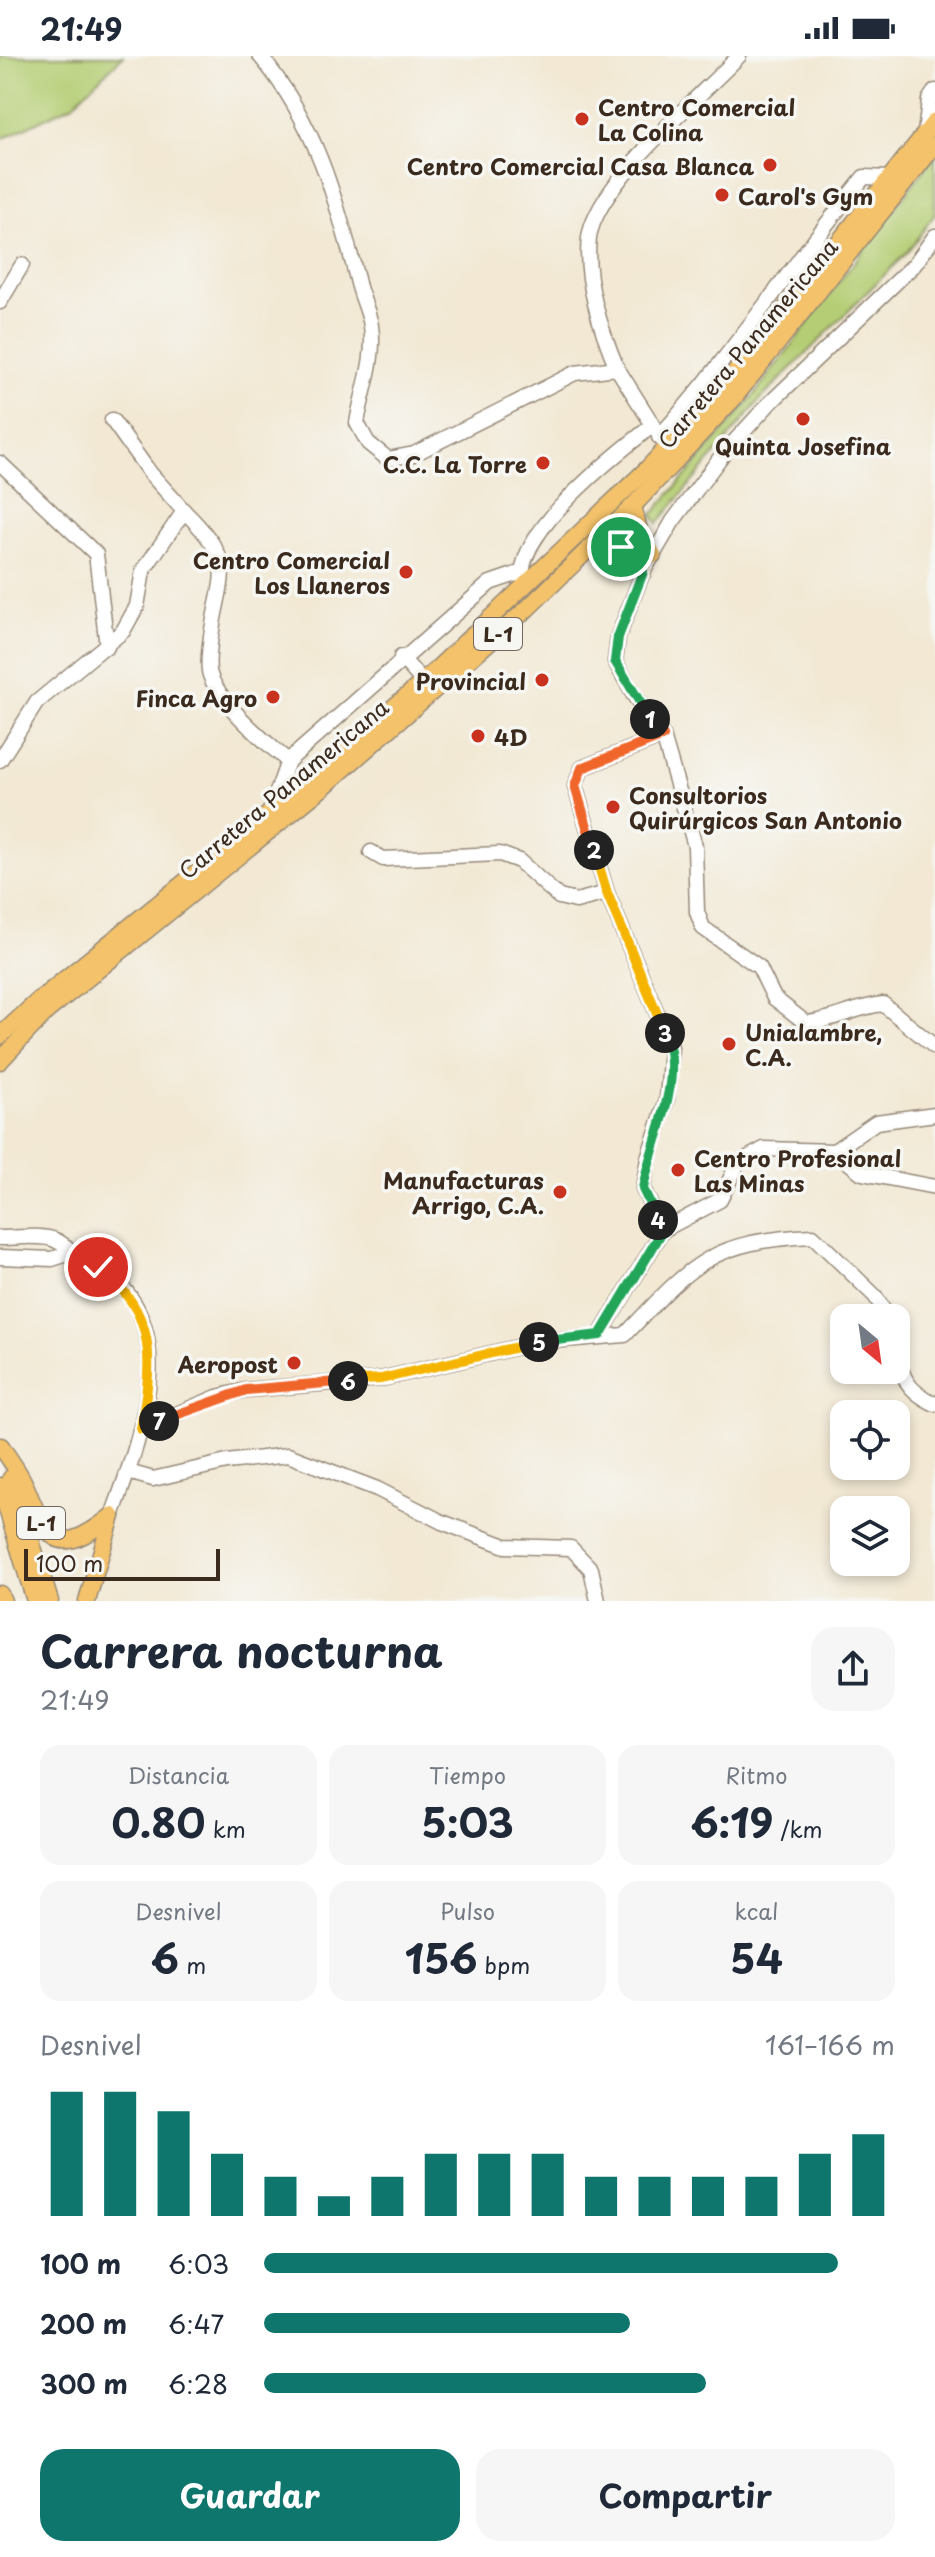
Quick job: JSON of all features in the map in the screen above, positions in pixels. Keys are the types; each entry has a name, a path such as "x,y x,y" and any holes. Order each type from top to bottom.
{"main road":[{"name":"Carretera Panamericana","path":"1,1034 269,814 423,682 660,437 721,390 890,178 932,133"},
{"name":"Carretera Panamericana","path":"0,1061 47,1011 321,789 528,608 633,506 733,399 932,133"},
{"path":"633,506 639,530 653,555"},
{"path":"588,548 608,544 621,547 643,572"},
{"name":"L-1","path":"1,1444 23,1481 37,1518 50,1534 62,1540 85,1537 112,1516"},
{"name":"L-1","path":"1,1444 50,1601"},
{"name":"L-1","path":"0,1486 35,1601"},
{"path":"87,1601 112,1516"},
{"path":"0,1594 3,1601"}],"street":[{"path":"260,56 285,86 313,139 337,202 371,326 371,361 357,423 368,443 388,459 414,454 575,373 617,368"},
{"path":"269,814 288,761 401,657 490,583 524,579 538,536 597,468 660,437 617,368 601,331 589,237 607,195 641,155 739,56"},
{"path":"932,133 929,100 935,91"},
{"path":"935,236 914,265 767,406 723,454 673,521 643,572 618,637 615,661 633,694 663,736 695,846 697,912 703,928 759,967 774,998 806,1023 836,1017 859,1007 883,1004 935,1047"},
{"path":"0,302 22,265"},
{"path":"112,420 150,473 213,539 222,563 220,602 208,671 214,685 265,742 288,761"},
{"path":"0,463 96,554 107,647"},
{"path":"0,760 37,702 123,631 137,606 143,571 184,511"},
{"path":"401,657 423,682"},
{"path":"663,736 582,768 575,786 607,893 671,1047 667,1099 643,1189 663,1230"},
{"path":"371,852 383,859 500,854 519,861 559,897 576,901 607,893"},
{"path":"600,1335 663,1230 720,1200 738,1163 750,1154 764,1149 834,1151 876,1122 935,1114"},
{"path":"834,1151 862,1173 935,1187"},
{"path":"141,1429 217,1397 246,1390 381,1379 539,1342 625,1335 670,1285 698,1262 734,1247 780,1237 813,1236 880,1304"},
{"path":"5,1238 54,1239 118,1282 142,1322 151,1366 141,1429 112,1516"},
{"path":"5,1257 52,1259 71,1253"},
{"path":"906,1384 909,1390 935,1404"},
{"path":"128,1472 153,1479 227,1462 288,1455 377,1489 442,1522 505,1546 571,1548 591,1569 598,1601"}],"green space":[{"path":"0,56 123,56 72,105 0,140"},
{"path":"935,155 935,214 907,252 760,400 658,523 652,515 750,400"}],"place":[{"name":"Centro Comercial La Colina","path":"582,119"},
{"name":"Centro Comercial Casa Blanca","path":"770,165"},
{"name":"Carol's Gym","path":"722,195"},
{"name":"Quinta Josefina","path":"803,419"},
{"name":"C.C. La Torre","path":"543,463"},
{"name":"Centro Comercial Los Llaneros","path":"406,572"},
{"name":"Provincial","path":"542,680"},
{"name":"Finca Agro","path":"273,697"},
{"name":"4D","path":"478,736"},
{"name":"Consultorios Quirúrgicos San Antonio","path":"613,807"},
{"name":"Unialambre, C.A.","path":"729,1044"},
{"name":"Centro Profesional Las Minas","path":"678,1170"},
{"name":"Manufacturas Arrigo, C.A.","path":"560,1192"},
{"name":"Aeropost","path":"294,1363"}],"route":[{"path":"98,1267 118,1282 132,1300 149,1342 151,1366 141,1429 217,1397 246,1390 381,1379 539,1342 600,1335 663,1230 643,1189 648,1158 671,1076 671,1047 607,893 575,786 582,768 663,736 633,694 615,661 618,637 643,572 621,547"}]}
